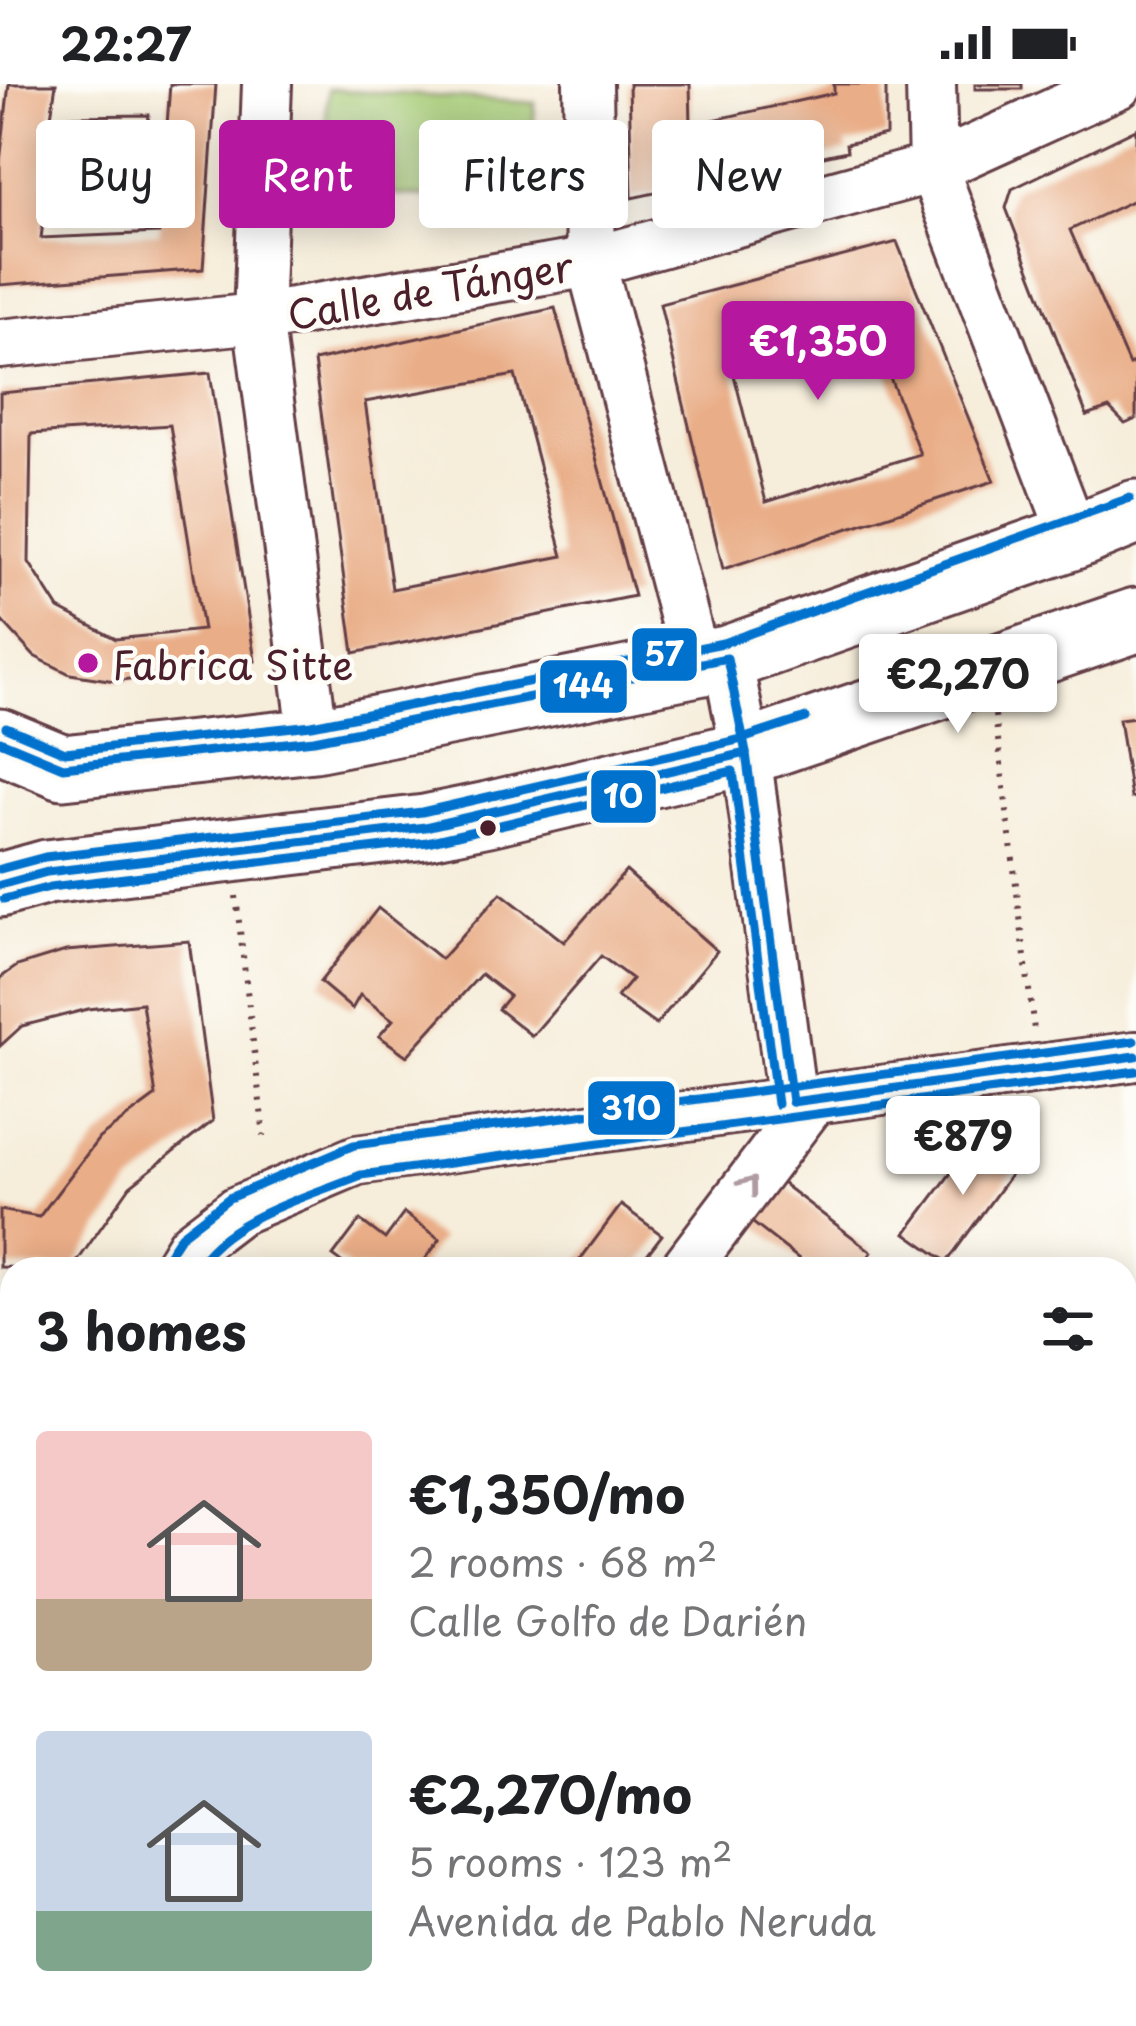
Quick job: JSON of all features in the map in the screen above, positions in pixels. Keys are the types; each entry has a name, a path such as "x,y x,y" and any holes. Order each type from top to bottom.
{"main road":[{"path":"0,741 63,766 314,740 712,661 1136,512"},
{"path":"0,885 47,872 425,827 746,753 1136,620"}],"street":[{"path":"267,84 258,318 314,740"},
{"path":"588,84 590,262 712,661 746,753 803,1101 694,1257"},
{"path":"931,84 933,168 1074,537"},
{"name":"Calle de Tánger","path":"0,344 258,318 590,262 933,168 1118,84"},
{"path":"184,1257 191,1246 237,1211 357,1160 1136,1056"}],"path":[{"path":"990,673 1038,1069"},
{"path":"235,892 264,1136"}],"green space":[{"path":"328,89 535,103 534,120 419,120 419,197 395,195 395,120 326,120"}],"building":[{"path":"9,84 56,84 50,120 36,120 36,228 42,228 41,238 195,228 195,120 167,120 170,84 216,84 203,269 0,285 0,162"},
{"path":"629,84 690,84 691,120 652,120 652,194 632,198"},
{"path":"834,84 886,84 886,135 846,144 847,151 824,156 824,120 713,120 834,93"},
{"path":"975,84 1022,84 1022,89 975,89"},
{"path":"149,115 148,120 70,120 69,116"},
{"path":"1136,129 1136,199 1070,230 1129,365 1136,362 1136,419 1125,424 1109,408 1087,416 1006,208 1012,189"},
{"path":"897,242 994,481 723,569 660,304","holes":["861,304 920,454 766,502 725,339"]},
{"path":"555,308 634,596 354,653 314,361","holes":["515,375 563,556 392,589 365,402"]},
{"path":"210,373 255,661 115,681 70,674 34,656 0,619 0,393","holes":["170,425 203,630 116,639 59,609 29,562 31,434"]},
{"path":"1136,717 1136,797 1131,798 1119,719"},
{"path":"626,871 717,951 656,1025 617,997 632,979 601,956 532,1036 498,1009 509,996 481,974 407,1056 379,1036 393,1020 360,995 352,1009 320,982 378,908 441,959 501,893 564,942"},
{"path":"189,941 213,1121 130,1186 80,1257 0,1257 0,1210 39,1217 99,1138 156,1096 142,1003 88,1009 22,1026 0,1046 0,978 17,966 66,951"},
{"path":"980,1134 1019,1163 951,1257 940,1257 906,1233"},
{"path":"774,1177 872,1252 868,1257 797,1257 744,1216"},
{"path":"621,1205 662,1235 645,1257 582,1257"},
{"path":"404,1213 440,1239 427,1257 333,1256 360,1220 385,1239"}],"transit line":[{"name":"57","path":"6,727 65,752 312,725 723,643 1130,498"},
{"name":"144","path":"0,741 63,767 314,740 727,658 746,753 792,1102"},
{"name":"57","path":"0,869 45,857 422,812 742,739 806,718"},
{"name":"144","path":"0,885 47,872 425,827 746,753"},
{"name":"10","path":"4,899 50,887 427,842 733,771 777,1104"},
{"name":"310","path":"167,1257 181,1235 229,1198 354,1145 1134,1041"},
{"name":"144","path":"792,1102 1136,1056"},
{"name":"10","path":"204,1257 247,1222 361,1175 1136,1071"}],"place":[{"name":"Fabrica Sitte","path":"88,663"}]}
